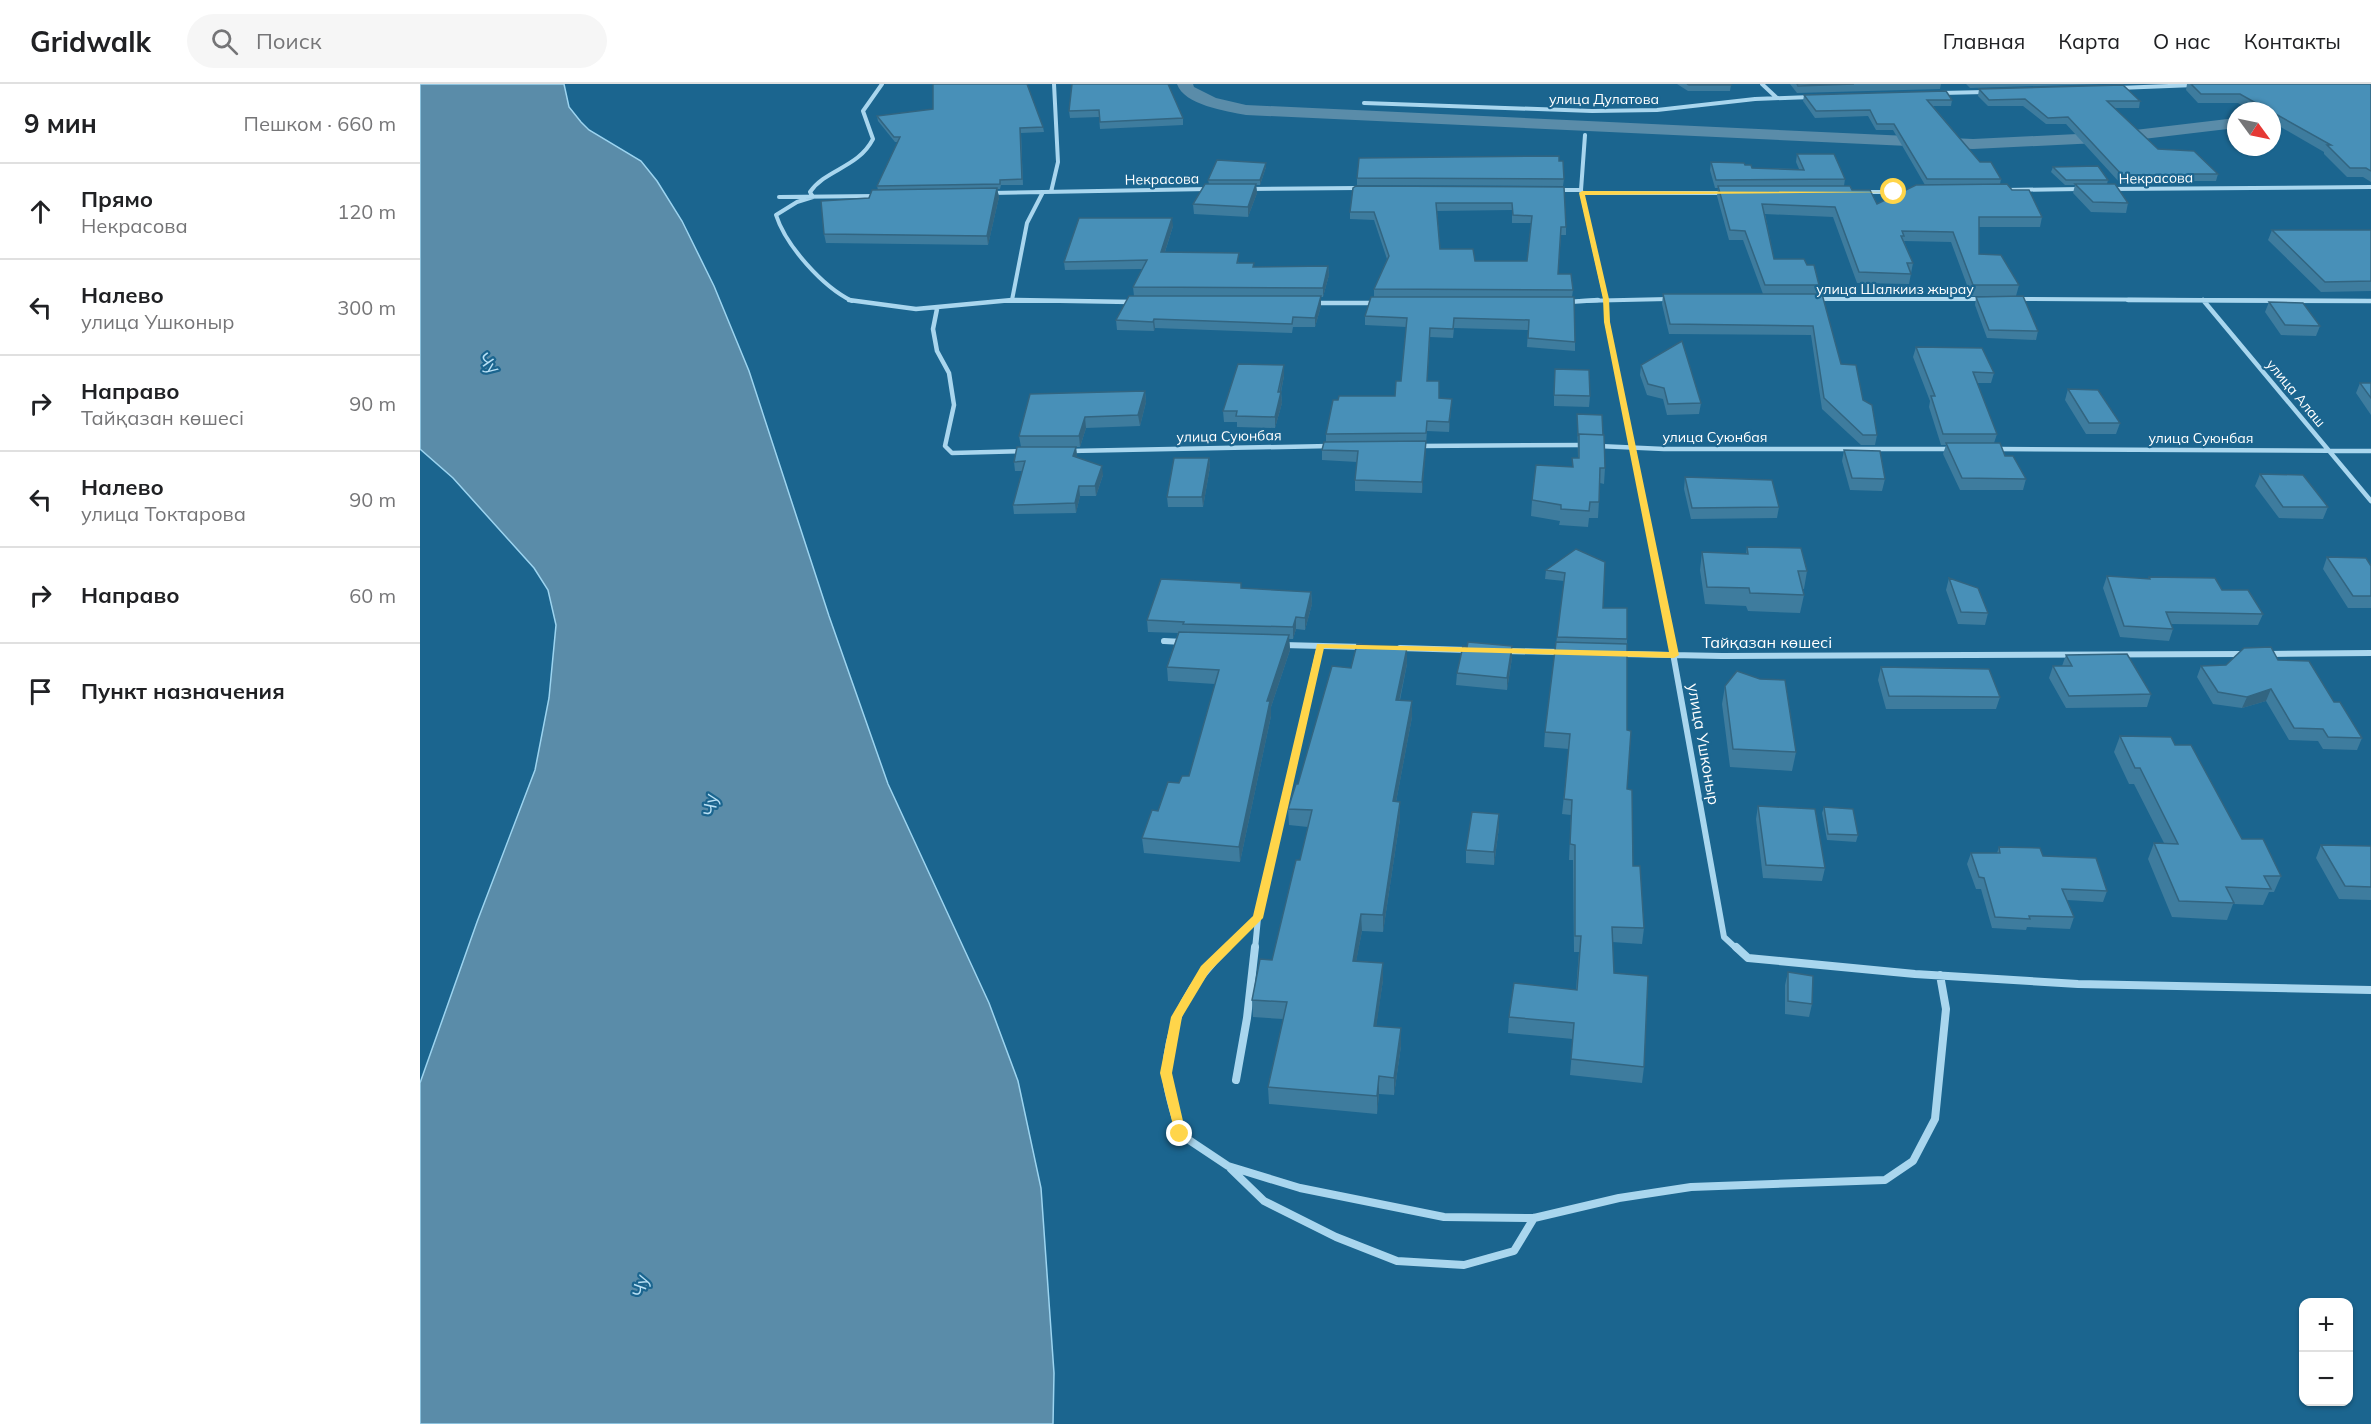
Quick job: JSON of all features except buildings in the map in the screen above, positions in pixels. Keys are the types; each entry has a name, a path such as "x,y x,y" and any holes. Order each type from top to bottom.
{"street":[{"path":"813,197 810,192 815,185 862,155 871,145 873,140 863,111 882,84"},
{"path":"1051,192 1058,162 1054,84"},
{"path":"1762,84 1777,98"},
{"path":"2115,88 2196,85"},
{"path":"1935,93 1995,91"},
{"name":"улица Дулатова","path":"1364,103 1592,111 1657,110 1820,96"},
{"name":"улица Ушконыр","path":"1584,135 1582,191 1606,299 1607,322 1674,655 1724,937 1748,958 1940,975"},
{"name":"Некрасова","path":"2106,189 2371,187"},
{"path":"1245,189 1363,188"},
{"name":"Некрасова","path":"984,194 1209,189"},
{"path":"1547,189 1729,193"},
{"path":"2001,190 2082,189"},
{"path":"1012,300 1027,223 1043,192"},
{"path":"1859,192 1918,192"},
{"path":"779,197 877,196"},
{"path":"813,197 797,201 776,215 799,255 840,296 854,302 916,309 937,309 1012,300 1142,302"},
{"path":"1556,302 1675,299"},
{"name":"улица Шалкииз жырау","path":"1812,299 1994,299"},
{"path":"2006,299 2371,301"},
{"name":"улица Алаш","path":"2203,300 2371,501"},
{"path":"1301,303 1382,303"},
{"path":"937,309 933,329 937,351 949,374 954,405 945,446 952,453 1032,451"},
{"name":"улица Суюнбая","path":"1412,446 1587,445 1634,448 1962,449"},
{"name":"улица Суюнбая","path":"1067,451 1342,446"},
{"name":"улица Суюнбая","path":"1986,449 2371,451"},
{"path":"1164,641 1186,642"},
{"path":"1276,644 1367,647"},
{"path":"1236,1080 1247,1018 1258,918 1320,646"},
{"path":"1391,648 1474,650"},
{"path":"1497,650 1568,652"},
{"path":"2258,654 2371,653"},
{"name":"Тайқазан көшесі","path":"1616,654 2246,654"},
{"path":"1258,918 1205,969 1176,1017 1166,1073 1180,1134 1228,1166 1264,1201 1336,1237 1397,1261 1464,1265 1514,1251 1534,1218"},
{"path":"1228,1166 1300,1188 1444,1217 1534,1218 1619,1197 1691,1187 1884,1180 1913,1161 1935,1119 1946,1009 1940,975 2079,984 2371,990"}],"water":[{"name":"Чу","path":"420,84 564,84 569,107 581,122 589,130 641,161 657,181 682,221 714,286 749,371 829,616 888,784 989,1003 1018,1081 1041,1188 1054,1373 1053,1424 420,1424 420,1083 477,922 535,770 549,698 556,625 548,590 534,568 453,478 420,449"}],"waterway":[{"path":"1185,84 1187,90 1211,102 1246,110 1973,144 2118,137 2227,124"}],"route":[{"path":"1180,1134 1166,1073 1176,1017 1205,969 1258,918 1320,646 1674,655 1607,322 1606,299 1582,193 1894,192"}]}
